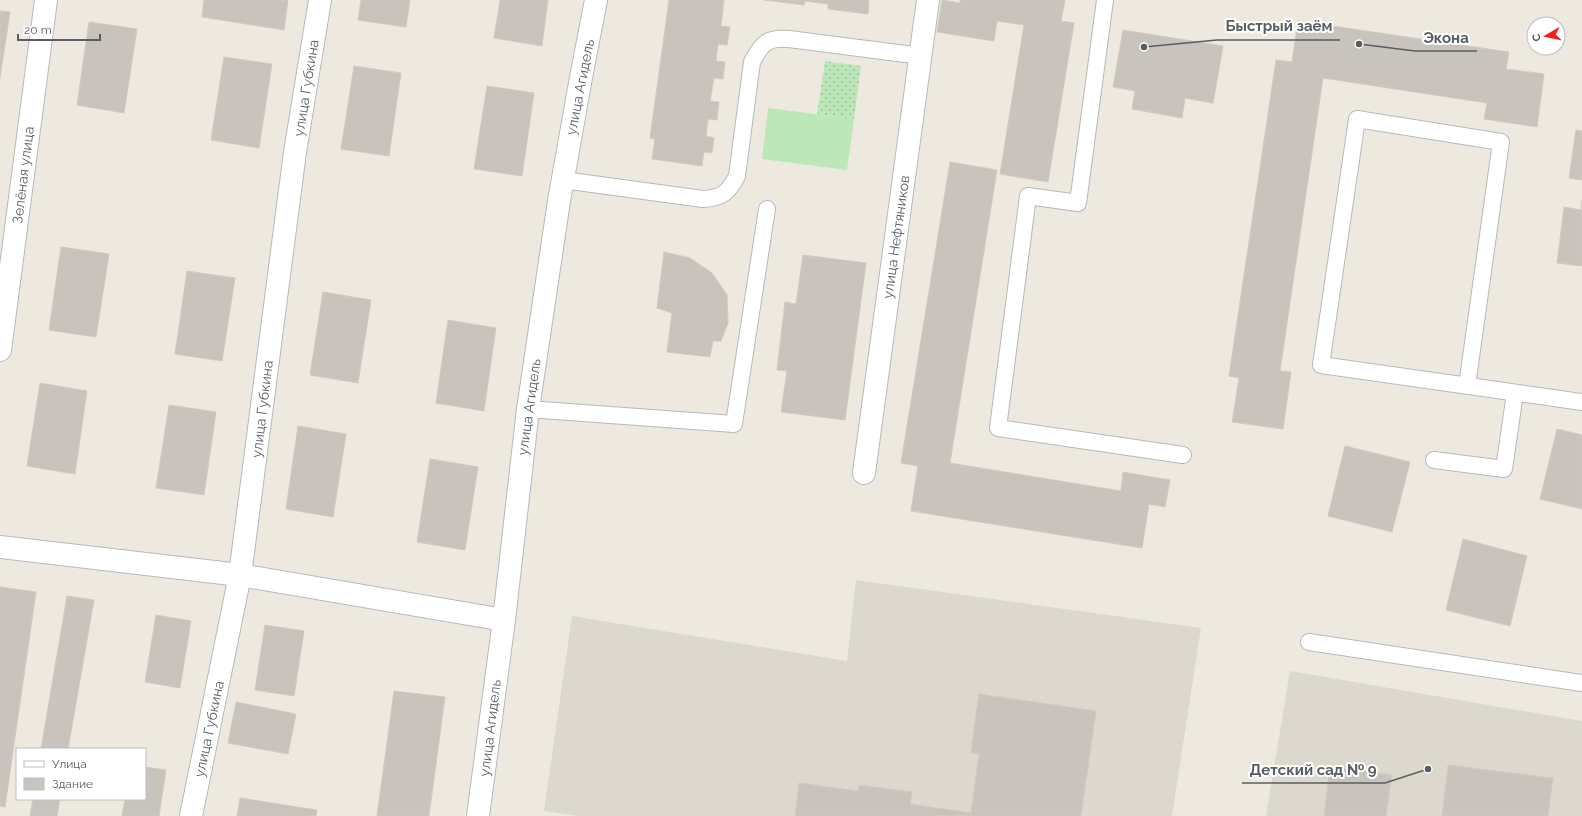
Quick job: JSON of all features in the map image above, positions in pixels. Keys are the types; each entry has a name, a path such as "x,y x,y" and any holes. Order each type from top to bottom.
{"street":[{"name":"Зелёная улица","path":"0,350 46,0"},
{"name":"улица Губкина","path":"191,816 240,575 295,152 320,0"},
{"name":"улица Агидель","path":"478,816 504,620 528,409 562,180 596,0"},
{"name":"улица Нефтяников","path":"864,473 928,0"},
{"path":"0,547 240,575 504,620"}],"lane":[{"path":"1105,0 1078,203 1028,196 998,428 1183,455"},
{"path":"562,180 703,199 714,199 723,195 731,188 737,176 752,62 760,47 768,41 777,38 789,39 921,56"},
{"path":"1467,386 1501,142 1357,119 1321,365 1515,393 1582,402"},
{"path":"528,409 734,424 767,209"},
{"path":"1434,460 1504,469 1515,393"},
{"path":"1309,642 1582,683"}],"shaded area":[{"path":"856,580 1201,628 1172,816 578,816 544,811 572,616 847,661"},
{"path":"1290,671 1582,721 1582,816 1266,816"}],"green space":[{"path":"825,61 861,66 854,119 817,114"},
{"path":"768,108 854,119 847,170 762,159"}],"building":[{"path":"204,0 288,0 284,30 202,17"},
{"path":"361,0 410,0 406,27 358,20"},
{"path":"500,0 548,0 542,46 494,38"},
{"path":"669,0 724,0 721,26 730,27 727,45 718,44 716,61 725,62 723,79 714,78 710,101 719,102 717,120 708,119 706,136 714,138 712,153 704,152 702,166 652,159 655,139 650,138"},
{"path":"764,0 869,0 868,14 828,9 828,4 805,1 804,5"},
{"path":"942,0 960,3 960,0 1065,0 1061,21 1074,23 1048,182 1000,174 1024,25 997,21 994,41 937,32"},
{"path":"0,11 10,12 0,78"},
{"path":"1298,21 1509,52 1506,69 1544,74 1537,127 1484,119 1487,103 1323,78 1280,371 1291,372 1283,429 1232,422 1239,378 1229,376 1276,60 1292,62"},
{"path":"89,22 137,29 124,113 77,105"},
{"path":"1123,30 1223,46 1213,103 1185,98 1182,118 1132,109 1135,91 1113,87"},
{"path":"224,57 272,64 259,148 211,140"},
{"path":"354,66 401,73 389,156 341,149"},
{"path":"487,86 534,93 522,176 474,169"},
{"path":"1576,130 1582,131 1582,180 1569,178"},
{"path":"950,162 997,170 950,463 1121,491 1123,472 1170,480 1165,507 1149,504 1142,548 911,511 918,466 901,463"},
{"path":"1582,200 1582,266 1557,263 1564,207 1581,210"},
{"path":"61,247 109,254 96,337 49,330"},
{"path":"664,252 690,258 712,273 727,295 728,323 721,341 713,341 710,357 667,352 672,313 657,308"},
{"path":"803,255 866,263 845,420 781,412 787,371 777,370 785,302 796,304"},
{"path":"187,271 235,278 222,361 175,354"},
{"path":"323,292 371,300 358,383 310,375"},
{"path":"448,320 496,328 484,411 436,403"},
{"path":"40,383 87,391 75,474 27,466"},
{"path":"169,405 216,412 204,495 156,488"},
{"path":"298,426 346,434 333,517 286,509"},
{"path":"1557,429 1582,435 1582,509 1540,499"},
{"path":"1345,446 1410,462 1392,532 1328,516"},
{"path":"430,459 478,467 465,550 417,542"},
{"path":"1463,539 1527,556 1510,626 1446,610"},
{"path":"0,587 36,592 5,807 0,806"},
{"path":"67,596 94,600 68,748 41,748"},
{"path":"156,615 191,621 180,688 145,682"},
{"path":"265,625 304,631 294,696 255,690"},
{"path":"394,691 445,697 429,816 377,816"},
{"path":"979,694 1096,711 1081,816 795,816 799,783 858,791 859,785 912,792 910,804 971,813 979,754 971,753"},
{"path":"236,702 296,714 288,754 228,743"},
{"path":"1448,765 1553,778 1548,816 1442,816"},
{"path":"146,767 166,770 159,816 122,816 125,800 146,800"},
{"path":"1330,767 1392,775 1386,816 1324,816"},
{"path":"240,798 317,810 316,816 237,816"},
{"path":"33,800 60,800 57,816 30,816"}],"place":[{"name":"Экона","path":"1359,44"},
{"name":"Быстрый заём","path":"1144,47"},
{"name":"Детский сад № 9","path":"1428,769"}]}
